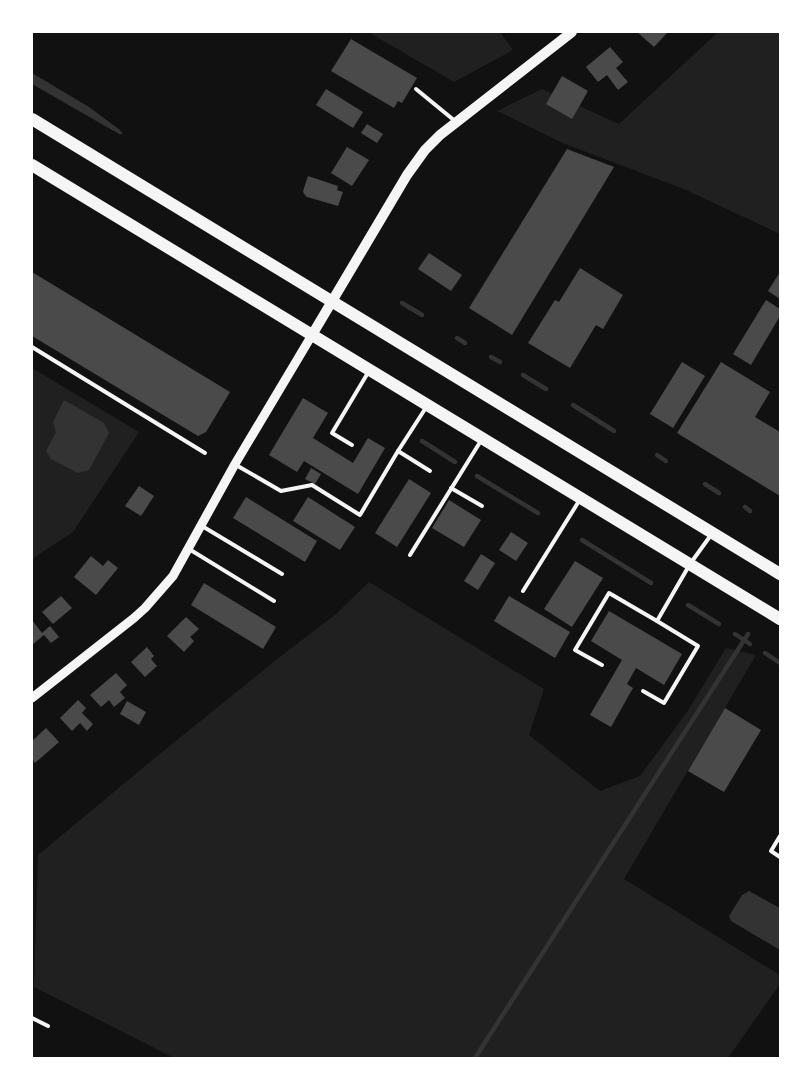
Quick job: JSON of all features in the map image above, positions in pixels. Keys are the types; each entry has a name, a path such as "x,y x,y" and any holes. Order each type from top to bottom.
{"highway":[{"path":"32,119 780,574"},
{"path":"32,165 780,619"}],"main road":[{"path":"312,335 407,175 425,150 456,122 572,32"}],"street":[{"path":"32,698 145,608 173,576 312,335"}],"lane":[{"path":"416,89 456,122"},
{"path":"32,347 205,453"},
{"path":"352,444 332,433 369,370"},
{"path":"236,464 281,491 312,485 360,515 428,405"},
{"path":"410,555 482,438"},
{"path":"398,451 430,471"},
{"path":"451,488 482,506"},
{"path":"523,591 581,498"},
{"path":"201,526 282,574"},
{"path":"657,621 690,564 713,533"},
{"path":"188,548 274,601"},
{"path":"602,665 575,650 609,593 698,646 664,703 643,691"},
{"path":"780,836 771,851 780,857"},
{"path":"32,1018 48,1026"}],"shaded area":[{"path":"368,32 500,32 513,50 454,82"},
{"path":"716,32 780,32 780,234 684,189 565,144 497,111 542,89 619,124"},
{"path":"32,73 89,107 123,134 119,134 32,84"},
{"path":"32,368 139,432 73,532 32,559"},
{"path":"64,400 104,423 109,433 89,470 78,473 51,459 46,451 56,432 53,422"},
{"path":"369,582 544,689 529,735 600,791 640,776 687,712 726,648 756,655 624,879 780,975 780,984 728,1058 174,1058 34,987 38,855 151,761 336,614"},
{"path":"749,891 780,908 780,950 731,921 729,916 742,895"}],"building":[{"path":"637,32 668,32 654,47"},
{"path":"351,39 417,78 402,103 398,101 394,108 331,71"},
{"path":"610,47 623,62 616,68 628,82 618,90 607,75 598,82 586,67"},
{"path":"562,76 588,91 572,119 546,104"},
{"path":"326,89 363,112 353,128 316,105"},
{"path":"367,124 383,134 377,143 361,133"},
{"path":"347,147 369,160 352,186 331,173"},
{"path":"567,149 614,167 512,335 469,308"},
{"path":"308,176 338,186 337,190 343,192 338,206 307,197 304,194"},
{"path":"429,253 462,275 451,291 418,269"},
{"path":"580,268 623,295 603,329 596,325 570,368 528,343 555,300 559,302"},
{"path":"32,272 230,392 206,432 198,436 32,336"},
{"path":"780,272 780,299 768,291"},
{"path":"766,300 780,309 780,316 751,365 733,354"},
{"path":"682,362 705,376 673,428 650,414"},
{"path":"721,362 770,392 755,417 780,432 780,496 677,433"},
{"path":"303,398 328,413 313,438 353,463 368,438 385,448 358,494 304,461 297,472 269,455"},
{"path":"311,468 321,474 315,484 305,479"},
{"path":"409,479 431,493 397,547 375,533"},
{"path":"139,486 154,496 141,516 125,506"},
{"path":"246,497 317,541 305,562 233,518"},
{"path":"308,497 355,527 340,550 293,521"},
{"path":"449,500 481,520 464,547 432,528"},
{"path":"511,532 528,543 516,561 499,550"},
{"path":"481,554 495,563 478,590 464,581"},
{"path":"91,556 103,566 108,560 118,568 96,595 74,577"},
{"path":"575,561 603,578 572,627 544,609"},
{"path":"204,583 276,627 263,649 191,605"},
{"path":"61,596 72,608 53,624 42,612"},
{"path":"509,596 570,632 555,658 494,621"},
{"path":"609,611 682,654 664,685 636,668 627,684 633,688 611,727 590,715 622,660 591,641"},
{"path":"186,617 199,629 190,637 194,641 184,652 167,636"},
{"path":"32,620 42,633 50,626 59,637 51,643 44,635 32,645"},
{"path":"147,647 154,656 151,659 157,666 145,677 131,662"},
{"path":"116,673 127,685 120,692 125,698 114,707 109,700 101,707 90,695"},
{"path":"78,700 86,708 82,713 93,724 87,731 80,723 72,731 60,718"},
{"path":"127,701 146,712 139,725 120,714"},
{"path":"725,708 761,730 724,792 688,771"},
{"path":"46,728 59,742 35,763 32,759 32,741"}],"waterway":[{"path":"402,303 422,315"},
{"path":"457,338 465,343"},
{"path":"491,357 500,362"},
{"path":"523,375 546,389"},
{"path":"573,405 614,431"},
{"path":"422,441 455,462"},
{"path":"657,455 666,461"},
{"path":"477,476 538,513"},
{"path":"705,484 719,493"},
{"path":"745,507 750,511"},
{"path":"582,540 651,583"},
{"path":"688,605 719,624"},
{"path":"735,634 750,644"},
{"path":"475,1058 748,634"},
{"path":"765,653 780,663"}]}
